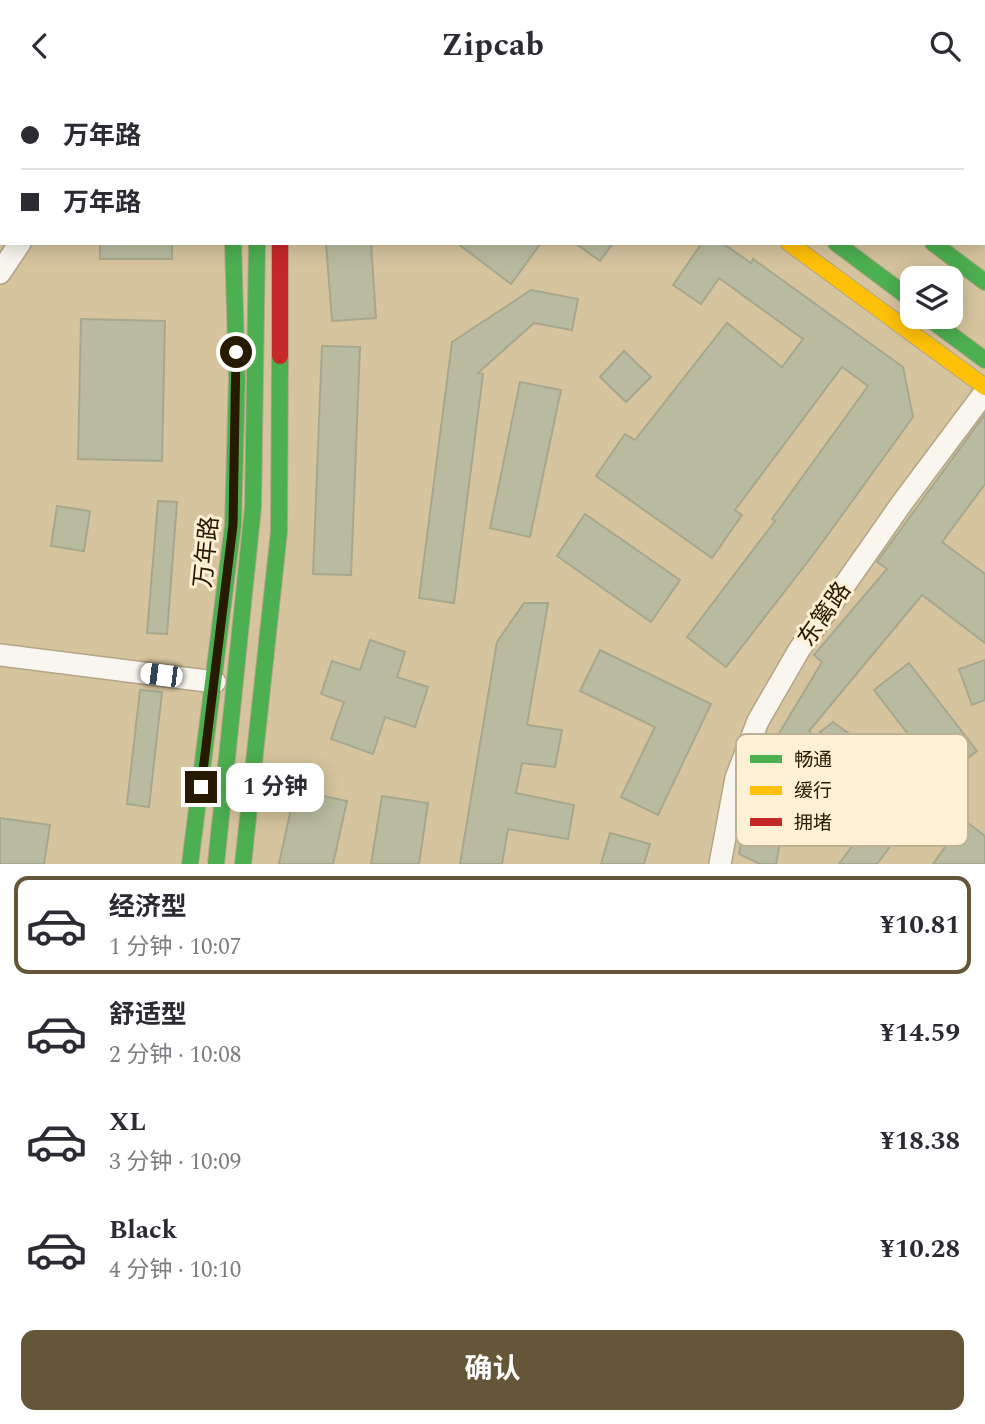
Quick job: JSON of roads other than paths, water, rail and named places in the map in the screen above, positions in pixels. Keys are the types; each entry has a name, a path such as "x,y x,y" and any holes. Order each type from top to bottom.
{"main road":[{"name":"万年路","path":"190,864 233,525 236,379 233,245"},
{"path":"216,864 253,507 257,245"},
{"path":"243,864 279,532 280,245"},
{"path":"792,245 985,390"},
{"path":"830,245 900,297"},
{"path":"839,245 900,291"},
{"path":"936,245 985,282"},
{"path":"950,245 985,272"},
{"path":"944,329 985,357"},
{"path":"949,329 985,357"},
{"path":"197,813 206,792 228,783 246,798 249,818"}],"street":[{"path":"0,272 19,245"},
{"name":"东篱路","path":"754,734 765,709 807,638 985,390"},
{"path":"0,655 215,682"},
{"name":"东篱路","path":"720,864 736,778"}]}
